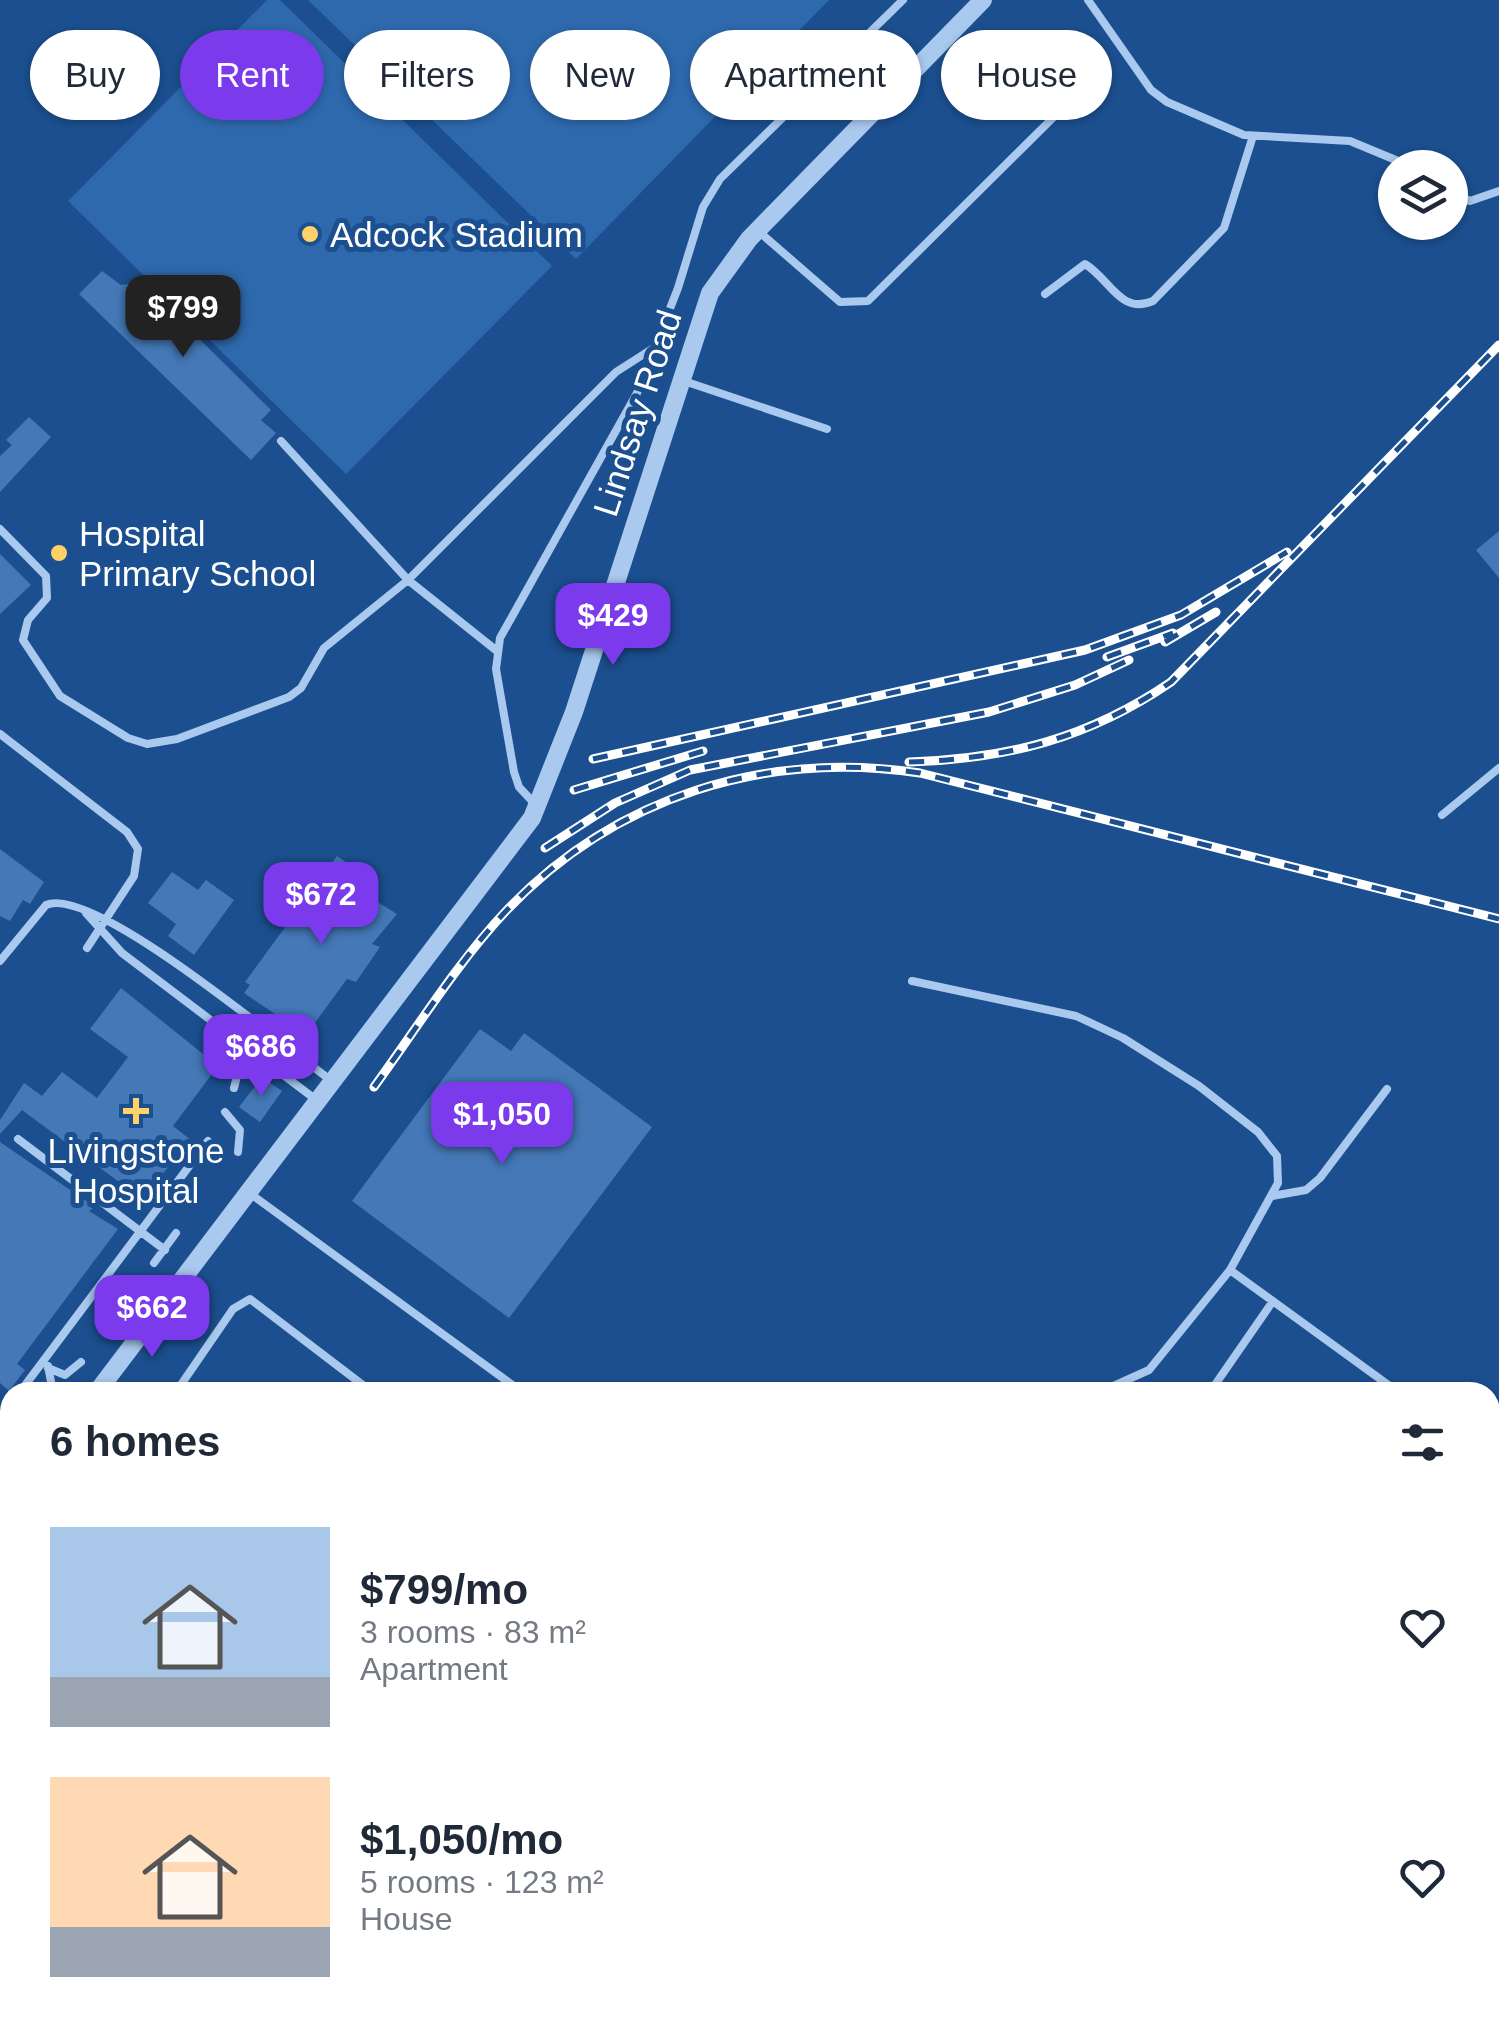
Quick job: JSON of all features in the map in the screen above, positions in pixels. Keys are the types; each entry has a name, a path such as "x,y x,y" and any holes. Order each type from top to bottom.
{"street":[{"name":"Lindsay Road","path":"105,1382 520,834 537,806 574,712 710,293 757,230 983,0"}],"lane":[{"path":"537,806 519,788 514,772 497,651 506,622 637,393 703,207 720,180 903,0"},
{"path":"1088,0 1158,97 1253,136 1350,141 1378,153"},
{"path":"757,230 840,302 868,301 1051,120"},
{"path":"1045,294 1085,264 1126,304 1142,306 1153,301 1224,228 1253,136"},
{"path":"1468,200 1499,191"},
{"path":"0,529 46,576 47,598 28,620 23,640 43,676 60,696 128,738 146,744 176,739 290,698 301,688 324,648 408,580 616,372 655,347"},
{"path":"681,380 827,429"},
{"path":"281,441 408,580 497,651"},
{"path":"0,734 127,832 138,848 134,876 88,948"},
{"path":"1442,815 1499,768"},
{"path":"0,960 46,905 60,901 107,921 165,955 332,1080"},
{"path":"83,910 122,954 317,1100"},
{"path":"912,981 1076,1016 1152,1052 1271,1145 1280,1171 1272,1196 1230,1270 1149,1370 1122,1382"},
{"path":"234,1088 248,1048 263,1032"},
{"path":"1272,1196 1306,1190 1320,1178 1386,1090"},
{"path":"225,1112 242,1135 238,1152"},
{"path":"18,1139 165,1250"},
{"path":"30,1382 48,1365 208,1141"},
{"path":"248,1192 508,1382"},
{"path":"154,1263 176,1233"},
{"path":"1230,1270 1384,1382"},
{"path":"183,1382 233,1309 250,1300 359,1382"},
{"path":"1217,1382 1273,1302"},
{"path":"48,1365 65,1375 80,1362"},
{"path":"48,1365 51,1382"}],"shaded area":[{"name":"Adcock Stadium","path":"267,0 280,0 311,30 237,30"},
{"path":"308,0 829,0 800,30 690,30 690,120 712,120 576,259 432,120 510,120 510,30 344,30 344,35"},
{"name":"Adcock Stadium","path":"324,43 344,63 344,120 403,120 552,266 346,474 68,201 148,120 160,120 160,108 180,88 180,120 324,120"}],"building":[{"path":"102,271 121,285 142,282 271,410 261,420 276,433 251,460 79,294"},
{"path":"29,417 51,437 0,492 0,456 12,445 6,440"},
{"path":"1499,531 1499,578 1476,550"},
{"path":"0,554 31,585 0,614"},
{"path":"0,849 44,882 30,904 23,900 10,921 0,916"},
{"path":"337,856 379,885 371,898 397,914 372,944 380,947 356,982 347,979 306,1035 244,993 250,985 245,982"},
{"path":"172,872 198,890 206,880 234,900 194,955 168,936 176,924 148,903"},
{"path":"121,988 218,1066 173,1126 196,1144 186,1158 179,1154 142,1199 22,1110 0,1134 0,1120 24,1083 42,1096 62,1072 97,1098 128,1057 90,1029"},
{"path":"480,1029 511,1051 524,1033 652,1127 509,1318 352,1201"},
{"path":"262,1077 282,1091 260,1122 239,1107"},
{"path":"0,1142 95,1207 89,1211 118,1229 17,1364 25,1370 16,1382 0,1382"}],"railway":[{"path":"909,762 980,756 1046,742 1109,718 1171,682 1499,345"},
{"path":"593,759 1085,650 1181,615 1287,552"},
{"path":"1165,642 1216,612"},
{"path":"1107,657 1173,633"},
{"path":"545,848 615,803 690,770 989,712 1075,685 1129,660"},
{"path":"574,790 703,751"},
{"path":"374,1087 471,952 506,911 549,871 595,838 644,811 696,790 750,776 862,768 920,773 1499,919"}],"place":[{"name":"Adcock Stadium","path":"310,234"},
{"name":"Hospital Primary School","path":"59,553"},
{"name":"Livingstone Hospital","path":"136,1111"}]}
